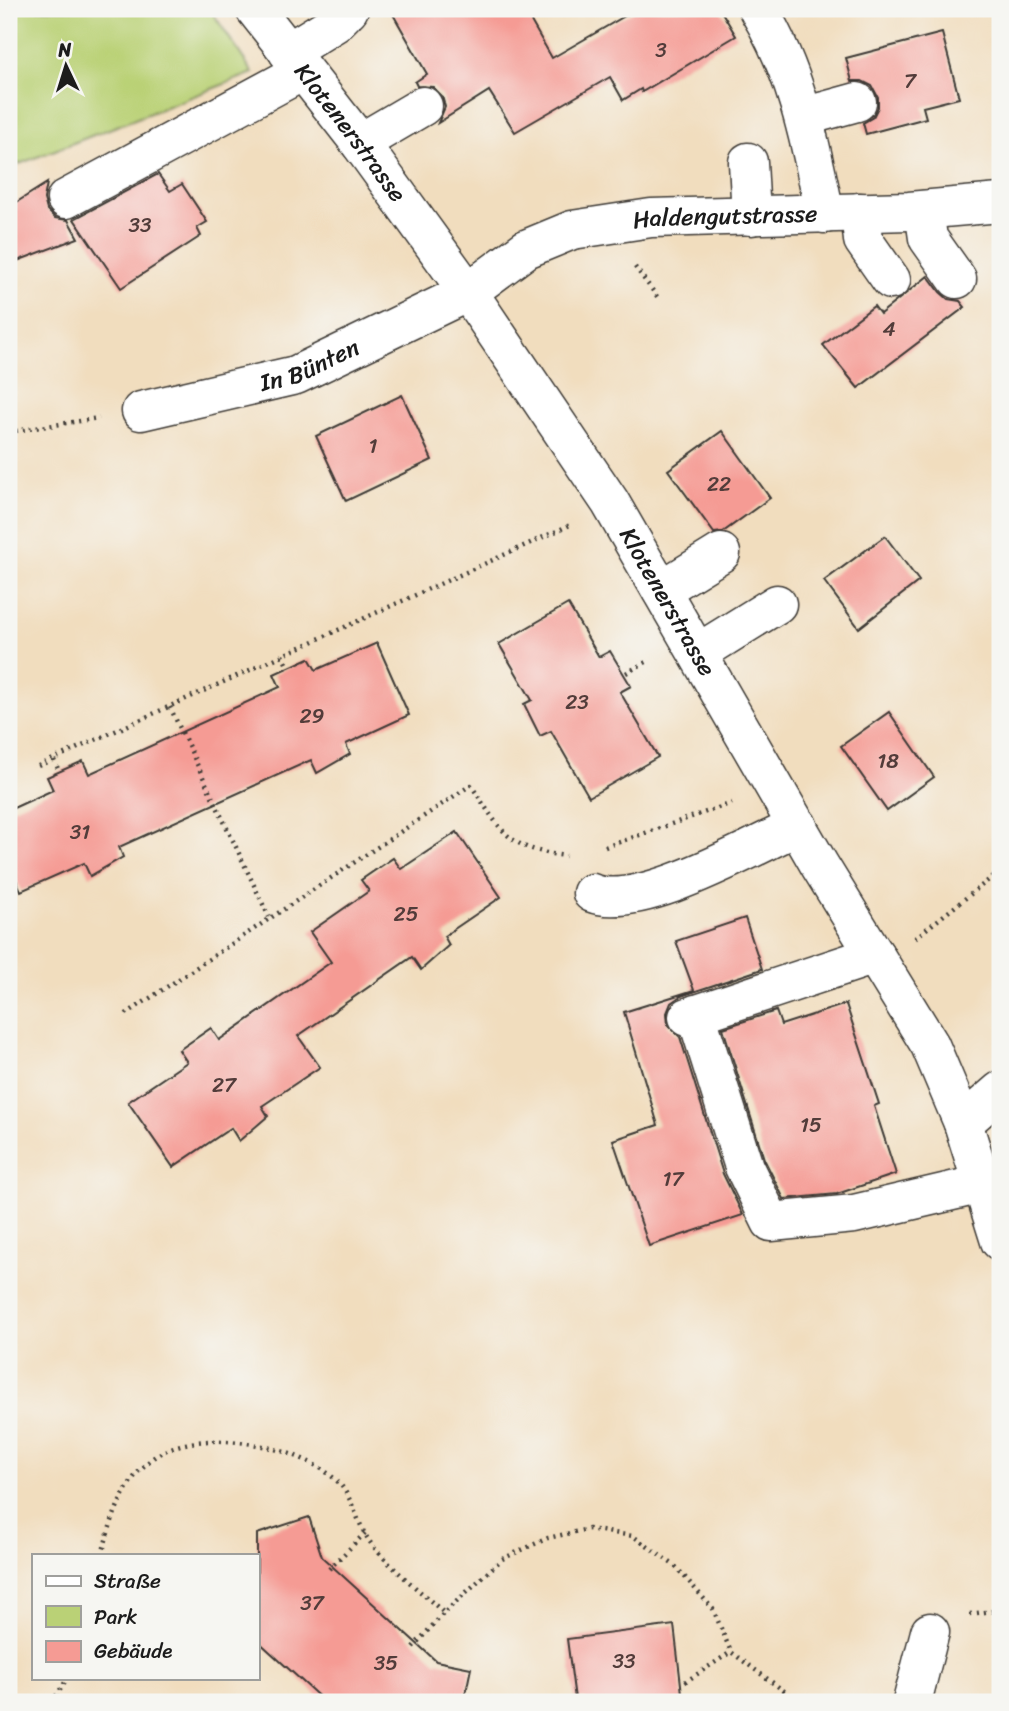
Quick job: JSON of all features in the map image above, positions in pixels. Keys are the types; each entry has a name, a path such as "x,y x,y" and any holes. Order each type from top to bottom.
{"street":[{"name":"Klotenerstrasse","path":"255,9 360,143 468,292 547,405 610,502 798,826 930,1045 963,1123 1000,1241"},
{"path":"66,198 296,62 348,9"},
{"path":"758,9 790,69 842,213 891,280"},
{"path":"806,116 857,102"},
{"path":"360,143 423,106"},
{"path":"748,162 751,216"},
{"name":"Haldengutstrasse","path":"468,292 526,249 572,230 651,218 925,210 1000,204"},
{"path":"925,210 928,238 957,279"},
{"name":"In Bünten","path":"141,411 296,375 468,292"},
{"path":"661,590 721,553"},
{"path":"698,653 777,604"},
{"path":"592,893 604,898 628,897 656,890 798,826"},
{"path":"875,956 692,1016 744,1167 771,1222 854,1214 982,1184"},
{"path":"963,1123 1000,1091"},
{"path":"912,1702 930,1632"}],"path":[{"path":"629,259 659,299"},
{"path":"9,432 141,411"},
{"path":"38,766 581,519 610,502"},
{"path":"282,655 288,667"},
{"path":"170,707 270,917"},
{"path":"54,760 59,772"},
{"path":"126,1014 471,785 503,833 534,852 577,857"},
{"path":"602,848 776,787"},
{"path":"919,935 1000,871"},
{"path":"102,1554 111,1516 133,1480 154,1457 196,1441 251,1442 307,1459 339,1483 368,1540 444,1613"},
{"path":"413,1647 444,1613 502,1559 548,1538 588,1529 633,1536 676,1566 713,1609 731,1651 799,1702"},
{"path":"329,1569 365,1533"},
{"path":"685,1682 731,1651"},
{"path":"52,1702 67,1680"}],"green space":[{"path":"9,9 210,9 253,73 9,168"}],"building":[{"path":"390,9 524,9 552,58 637,9 720,9 736,36 642,92 641,89 623,100 610,77 515,132 489,91 438,123 445,107 442,96 433,87 417,86 415,82 427,74"},
{"path":"942,33 959,98 923,107 926,118 866,134 863,123 873,117 878,107 878,97 872,86 862,81 852,81 846,58"},
{"path":"158,174 170,191 182,184 207,222 197,228 201,236 121,288 74,219"},
{"path":"47,183 44,199 47,210 55,218 68,220 78,238 9,264 9,207"},
{"path":"928,276 948,299 960,301 965,307 858,388 823,345 874,306 880,314"},
{"path":"402,395 432,460 346,501 316,436"},
{"path":"722,431 770,498 723,532 714,533 668,470"},
{"path":"885,536 919,581 859,628 824,581"},
{"path":"568,604 599,657 610,651 631,686 620,692 658,757 589,797 551,731 540,736 524,704 532,700 499,644"},
{"path":"377,643 409,715 346,744 350,754 317,773 311,760 119,847 123,857 90,876 84,863 21,891 9,864 9,810 53,790 47,777 83,761 89,774 280,687 274,674 309,658 316,670"},
{"path":"889,712 934,777 887,811 841,746"},
{"path":"457,832 501,897 444,936 449,945 421,970 412,957 298,1036 320,1067 262,1106 268,1116 239,1141 231,1128 173,1167 128,1102 187,1062 179,1050 211,1028 219,1040 331,962 310,932 369,891 361,880 393,858 401,869"},
{"path":"745,918 762,969 681,996 671,1003 667,1013 668,1025 680,1037 723,1174 743,1215 649,1246 613,1140 658,1125 624,1012 694,990 676,941"},
{"path":"846,1004 879,1104 874,1106 896,1174 837,1194 784,1199 764,1159 723,1028 776,1011 781,1025"},
{"path":"309,1517 322,1557 436,1661 471,1668 464,1702 325,1702 259,1642 257,1534"},
{"path":"674,1625 683,1702 587,1702 585,1699 575,1699 567,1639"}]}
